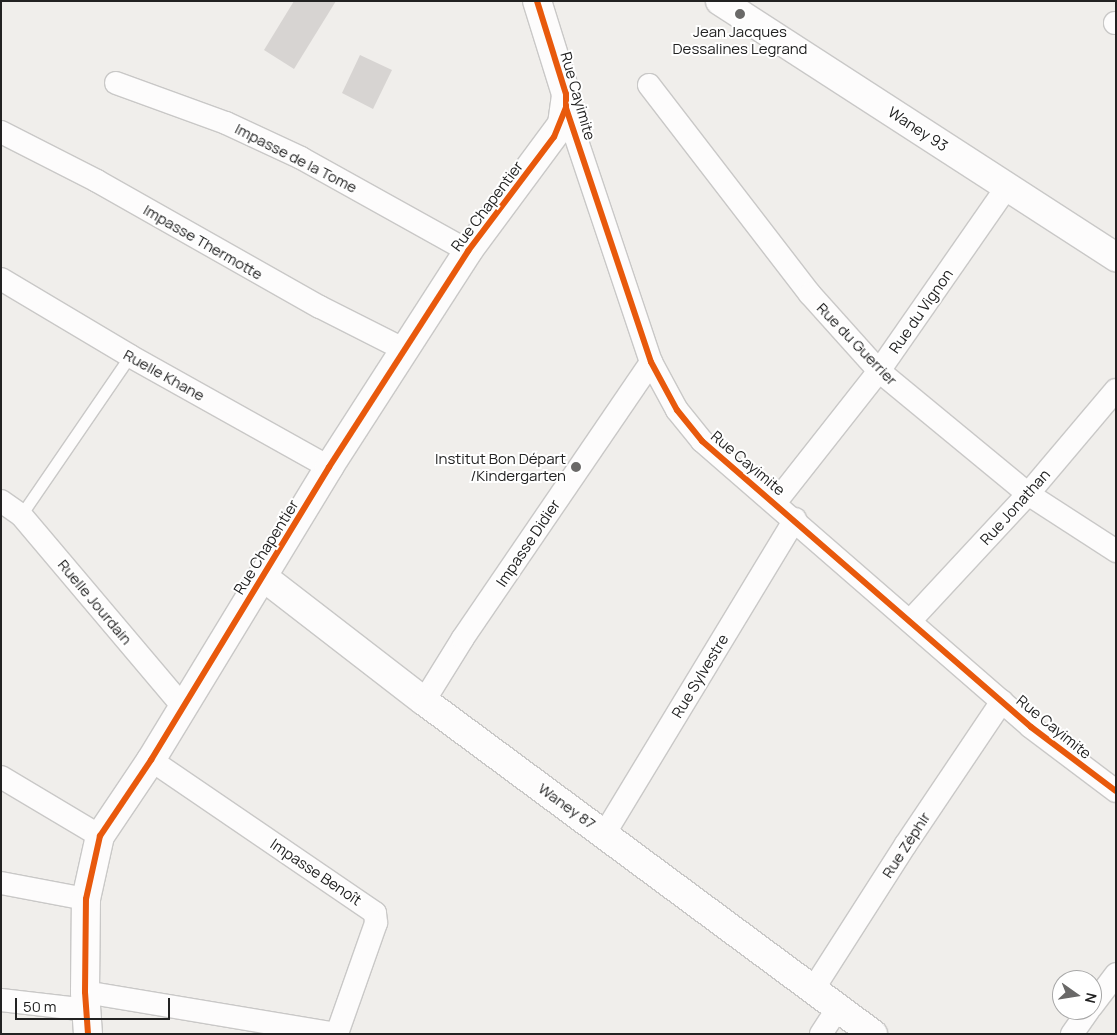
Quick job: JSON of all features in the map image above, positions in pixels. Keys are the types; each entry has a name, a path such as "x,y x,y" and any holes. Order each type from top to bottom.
{"street":[{"name":"Rue Cayimite","path":"537,1 566,94 566,108 651,362 677,410 702,441 794,518 1002,701 1116,791"},
{"name":"Waney 93","path":"720,1 1116,257"},
{"name":"Impasse de la Tome","path":"116,83 226,123 301,158 468,251"},
{"name":"Rue du Guerrier","path":"649,85 810,294 879,371 1028,494 1116,551"},
{"name":"Rue Chapentier","path":"87,1012 86,899 100,836 151,760 329,467 468,251 554,137 566,108"},
{"name":"Impasse Thermotte","path":"1,132 97,181 320,307 405,350"},
{"name":"Rue du Vignon","path":"775,503 879,371 1007,187"},
{"name":"Ruelle Khane","path":"1,279 130,356 329,467"},
{"name":"Impasse Didier","path":"424,702 463,638 651,362"},
{"name":"Rue Jonathan","path":"910,621 1028,494 1116,390"},
{"name":"Ruelle Jourdain","path":"1,501 21,515 183,707"},
{"name":"Rue Sylvestre","path":"605,833 794,518"},
{"name":"Waney 87","path":"262,576 424,702 605,833 812,991 873,1034"},
{"name":"Rue Zéphir","path":"812,991 906,844 1002,701"},
{"name":"Impasse Benoît","path":"151,760 375,913 376,923 337,1034"},
{"path":"1,777 100,836"},
{"path":"1,883 86,899"},
{"path":"1102,993 1116,974"},
{"path":"1,1000 87,1012 206,1015 337,1034"},
{"path":"821,1034 838,1008"},
{"path":"1072,1034 1082,1020"}],"lane":[{"path":"21,515 130,356"}],"building":[{"path":"294,1 336,1 294,69 264,50"},
{"path":"360,55 392,70 373,109 342,93"}],"cycle path":[{"path":"537,1 566,94 566,108 651,362 677,410 702,441 1031,727 1116,791"},
{"path":"88,1034 85,992 86,899 100,836 151,760 329,467 468,251 554,137 566,108"}],"place":[{"name":"Jean Jacques Dessalines Legrand","path":"740,14"},
{"name":"Institut Bon Départ /Kindergarten","path":"576,467"}]}
